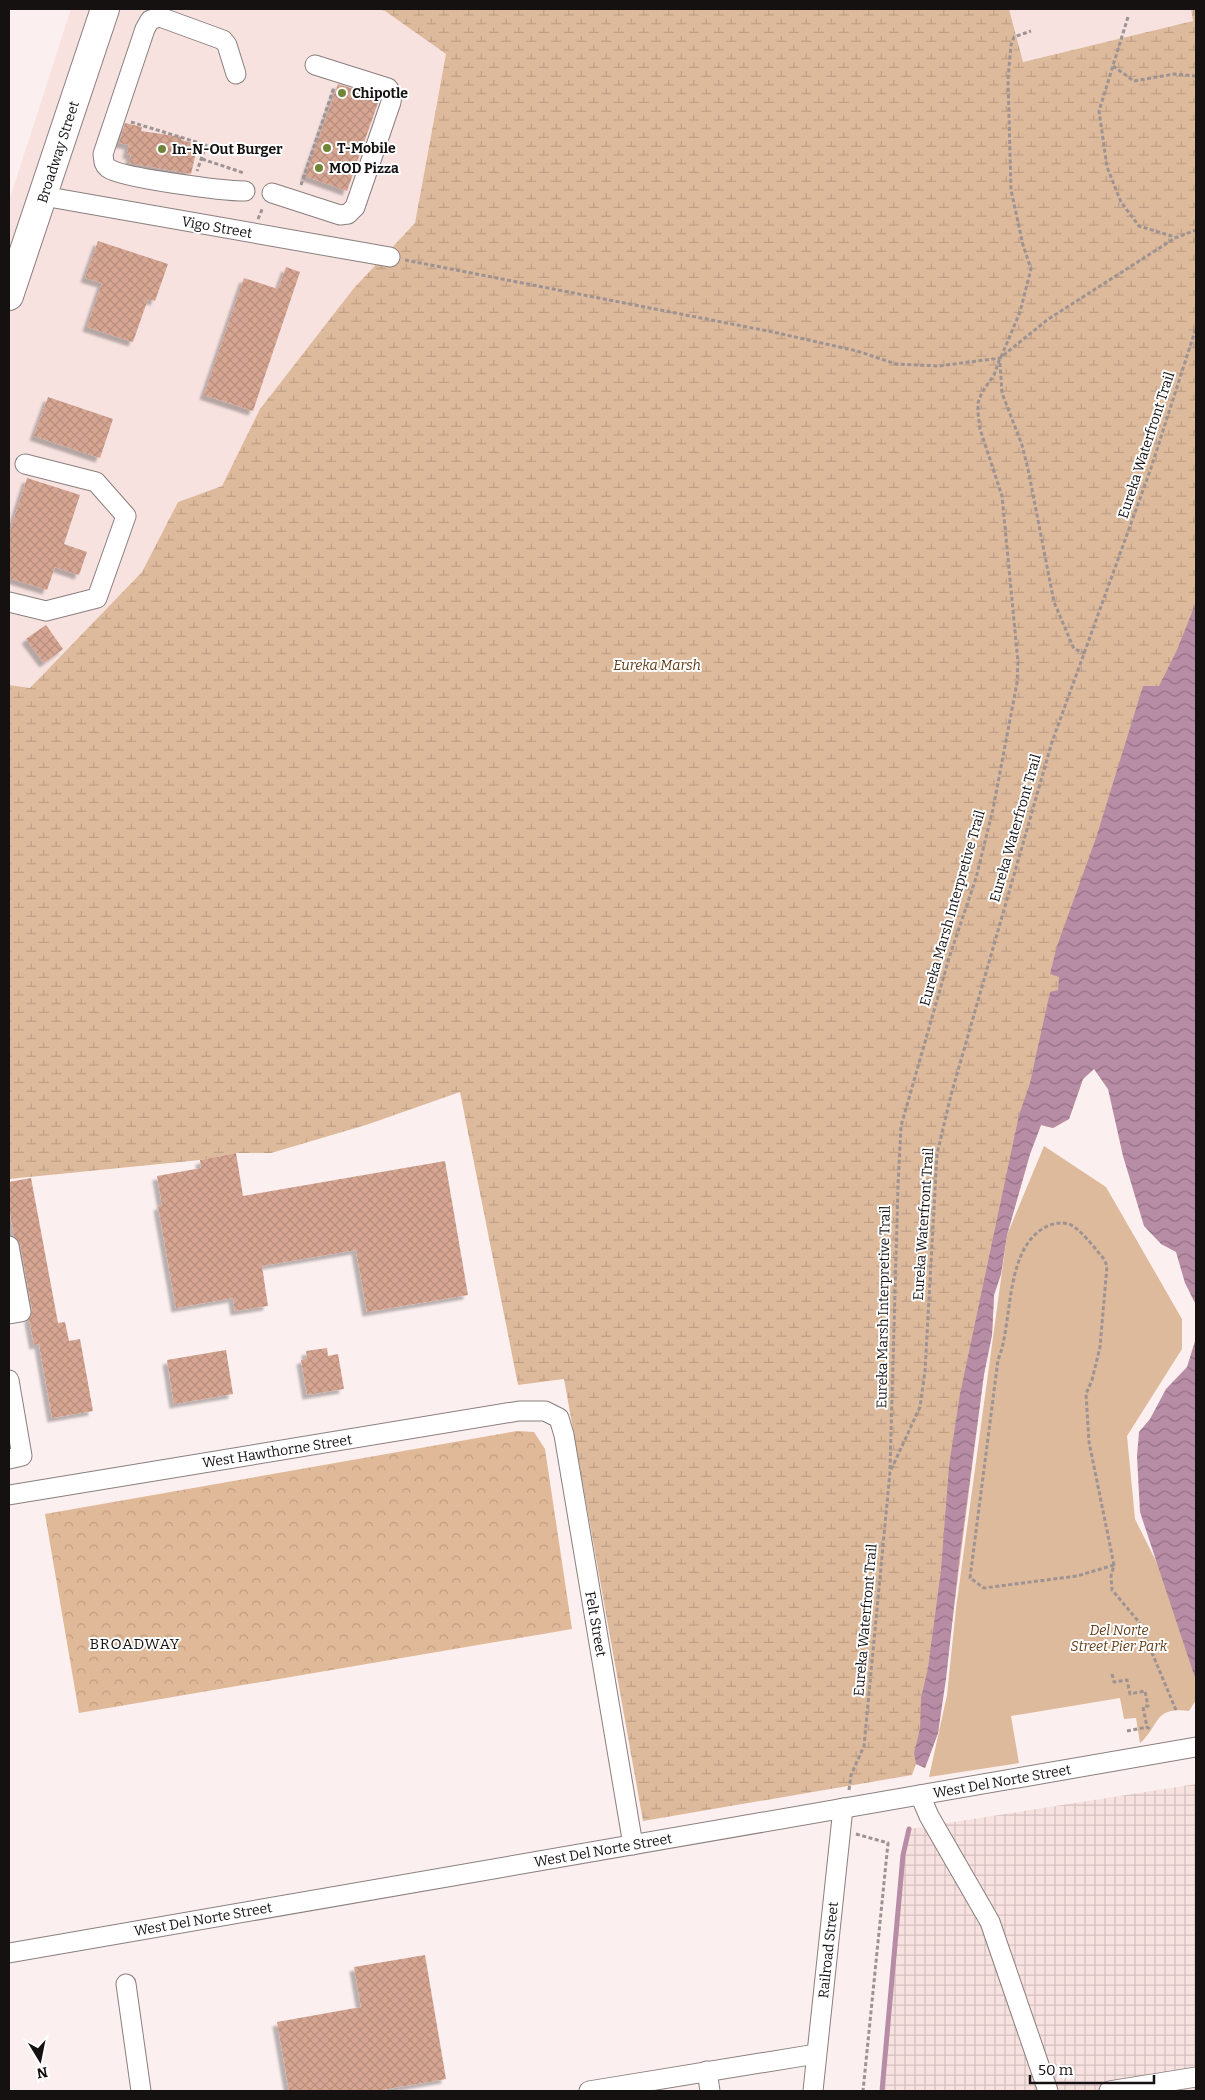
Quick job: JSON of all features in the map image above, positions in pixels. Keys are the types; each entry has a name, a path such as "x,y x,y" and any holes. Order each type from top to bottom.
{"highway":[{"name":"Broadway Street","path":"9,296 105,9"}],"street":[{"path":"236,74 227,45 223,40 160,17 150,20 103,154 106,167 112,170 195,187 245,191"},
{"path":"270,199 294,200 340,214 348,214 355,207 391,102 392,94 388,88 315,65"},
{"name":"Vigo Street","path":"43,196 390,257"},
{"path":"9,602 46,610 97,598 126,516 96,482 25,464"},
{"path":"9,1246 21,1312 9,1314"},
{"path":"9,1380 22,1456 9,1459"},
{"name":"West Hawthorne Street","path":"9,1495 496,1414 545,1410"},
{"name":"Felt Street","path":"545,1410 559,1418 564,1435 633,1845"},
{"name":"West Del Norte Street","path":"9,1953 1196,1747"},
{"path":"920,1795 929,1816 990,1922 1048,2091"},
{"name":"Railroad Street","path":"813,2091 846,1808"},
{"path":"126,1984 142,2091"},
{"path":"589,2091 637,2087 707,2070 816,2054"},
{"path":"707,2070 710,2091"},
{"path":"1109,2091 1196,2077"}],"path":[{"path":"1128,17 1124,38 1112,66 1099,111 1107,167 1121,202 1139,226 1175,238"},
{"name":"Eureka Marsh Interpretive Trail","path":"890,1472 901,1126 910,1089 978,869 993,809 1017,683 1018,662 1002,496 980,428 978,403 982,392 994,375 1020,312 1031,269 1023,245 1011,190 1008,79 1011,45 1014,37 1031,31"},
{"path":"1112,66 1134,81 1174,74 1196,76"},
{"path":"294,200 336,83"},
{"path":"129,122 206,145 198,165 195,187"},
{"path":"258,219 261,207 270,199"},
{"path":"390,257 773,332 857,351 896,364 939,366 1000,358 1047,320 1175,238 1196,230"},
{"name":"Eureka Waterfront Trail","path":"862,2091 888,1843 852,1832 846,1808 850,1782 864,1746 890,1472 920,1407 925,1371 936,1154 956,1076 1052,742 1152,468 1196,328"},
{"path":"1000,358 1002,393 1022,444 1054,602 1074,649 1085,653"},
{"path":"1114,1565 1077,1576 984,1588 970,1578 998,1360 1005,1345 1004,1334 1016,1270 1028,1244 1043,1228 1057,1222 1070,1224 1104,1259 1107,1266 1100,1347 1092,1380 1086,1394 1089,1442 1114,1565 1111,1576 1112,1590 1139,1622 1176,1710"},
{"path":"1112,1674 1114,1682 1127,1680 1130,1694 1145,1692 1148,1706 1143,1707 1149,1728 1127,1731"}],"shaded area":[{"path":"71,9 378,9 385,11 446,54 415,223 354,288 260,409 222,486 178,502 142,572 30,689 9,685 9,201"},
{"path":"1009,9 1191,9 1194,21 1023,62"},
{"path":"1196,1784 1196,2091 882,2091 903,1855 909,1829"}],"green space":[{"name":"Eureka Marsh","path":"378,9 1009,9 1023,62 1193,21 1191,9 1196,9 1196,1247 1160,1163 1094,1069 1083,1079 1069,1119 1053,1128 1041,1125 1030,1154 1007,1235 1001,1274 994,1295 992,1335 984,1374 938,1733 925,1768 916,1764 912,1775 643,1821 564,1379 518,1385 460,1092 366,1125 271,1153 236,1153 200,1160 9,1179 9,685 30,688 142,572 178,502 222,486 260,409 354,288 415,223 446,54 385,11"},
{"name":"Del Norte Street Pier Park","path":"1044,1146 1106,1187 1182,1319 1182,1349 1127,1436 1135,1519 1161,1571 1196,1681 1196,1700 1189,1711 1177,1710 1163,1714 1140,1743 1136,1718 1124,1719 1120,1698 1011,1716 1019,1763 929,1777 947,1695 956,1608 1007,1235"},
{"path":"517,1431 534,1432 545,1449 572,1629 79,1713 45,1514"}],"water":[{"path":"1196,602 1196,1305 1185,1283 1176,1252 1161,1244 1144,1226 1123,1156 1108,1089 1094,1069 1083,1079 1069,1119 1053,1128 1041,1125 1030,1154 1007,1235 1001,1274 994,1295 992,1335 984,1374 938,1733 925,1768 916,1764 914,1753 920,1729 921,1698 928,1668 941,1570 949,1466 960,1394 1019,1115 1030,1083 1050,992 1058,990 1059,977 1050,974 1057,946 1096,838 1143,686 1159,686 1177,650"},
{"path":"1196,1338 1196,1681 1140,1512 1137,1456 1139,1432 1150,1419 1166,1389 1187,1367"}],"building":[{"path":"338,84 380,97 347,191 305,176"},
{"name":"In-N-Out Burger","path":"125,123 142,127 141,131 182,137 181,140 198,144 191,174 129,163 131,155 127,154 129,145 119,143"},
{"path":"98,241 168,264 155,301 148,299 133,342 87,327 102,283 85,278"},
{"path":"286,267 300,272 253,411 204,395 244,278 278,289"},
{"path":"48,397 113,419 100,458 34,436"},
{"path":"27,478 80,495 64,544 87,552 79,575 55,567 47,590 9,578 9,534"},
{"path":"46,625 63,649 44,663 26,639"},
{"path":"236,1153 243,1196 445,1161 468,1295 367,1312 356,1250 262,1266 268,1306 235,1311 233,1298 176,1308 158,1206 162,1205 157,1176 201,1168 200,1160"},
{"path":"31,1178 58,1323 65,1322 69,1341 80,1339 93,1411 52,1418 39,1344 34,1345 29,1319 32,1310 20,1244 14,1236 9,1208 9,1182"},
{"path":"327,1348 328,1356 338,1354 344,1389 307,1395 301,1360 307,1358 306,1351"},
{"path":"226,1350 233,1394 174,1404 167,1360"},
{"path":"425,1955 446,2079 376,2091 289,2091 277,2022 361,2007 354,1967"}],"waterway":[{"path":"882,2091 903,1855 909,1829"}],"place":[{"name":"Chipotle","path":"342,93"},
{"name":"T-Mobile","path":"327,148"},
{"name":"In-N-Out Burger","path":"162,149"},
{"name":"MOD Pizza","path":"319,168"}],"district":[{"name":"BROADWAY","path":"135,1644"}]}
